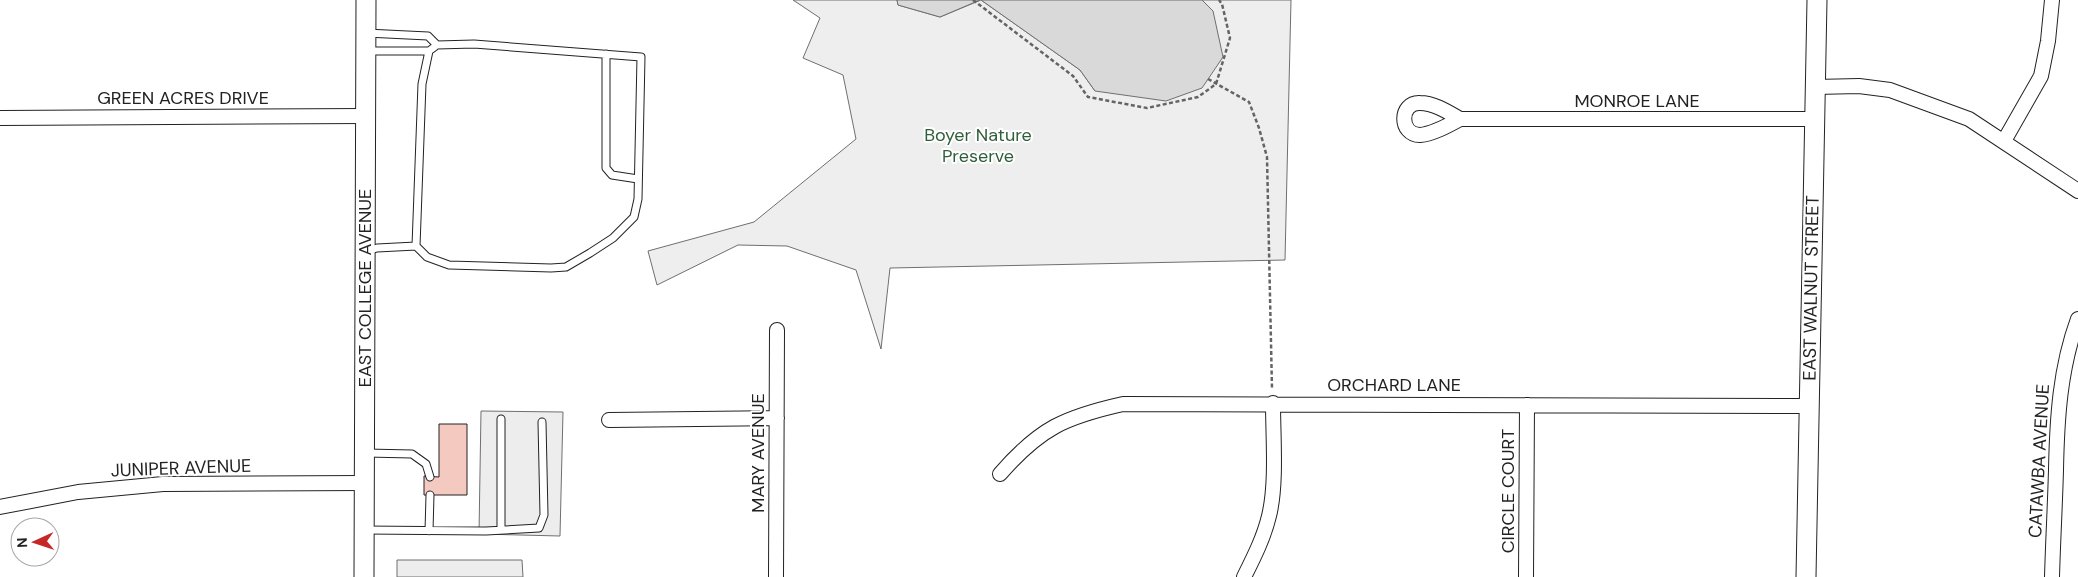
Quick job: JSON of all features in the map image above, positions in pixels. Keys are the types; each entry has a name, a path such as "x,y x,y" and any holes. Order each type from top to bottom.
{"main road":[{"name":"EAST COLLEGE AVENUE","path":"364,577 366,0"},
{"name":"EAST WALNUT STREET","path":"1806,577 1817,0"}],"street":[{"path":"2004,141 2041,76 2048,41 2052,0"},
{"path":"1815,87 1859,86 1890,90 1969,119 2078,192"},
{"name":"GREEN ACRES DRIVE","path":"0,118 366,116"},
{"name":"MONROE LANE","path":"1460,119 1814,119"},
{"name":"CATAWBA AVENUE","path":"2052,577 2057,417 2063,373 2078,319"},
{"name":"MARY AVENUE","path":"776,577 777,330"},
{"name":"ORCHARD LANE","path":"1000,474 1020,450 1048,429 1084,412 1124,404 1809,406"},
{"path":"1244,577 1270,515 1273,469 1273,404"},
{"name":"CIRCLE COURT","path":"1526,577 1527,405"},
{"path":"608,420 777,418"},
{"name":"JUNIPER AVENUE","path":"0,507 78,492 163,484 364,483"}],"lane":[{"path":"366,42 428,36 437,44"},
{"path":"366,42 429,51"},
{"path":"437,44 474,44 641,57 638,198 634,217 613,238 590,254 566,266 551,268 449,265 427,257 416,246 422,84 429,51 437,44"},
{"path":"606,54 606,168 612,176 638,179"},
{"path":"366,251 377,248 416,246"},
{"path":"501,419 501,530"},
{"path":"364,530 501,530 539,528 544,515 542,422"},
{"path":"364,453 412,454 426,464 430,476"},
{"path":"429,530 430,495"}],"path":[{"path":"973,0 1072,76 1088,97 1147,108 1198,97 1216,84 1230,38 1222,4 1219,0"},
{"path":"1208,79 1249,102 1267,157 1273,404"}],"green space":[{"name":"Boyer Nature Preserve","path":"793,0 897,0 898,5 940,17 981,0 1080,70 1095,91 1213,11 1202,0 1291,0 1285,260 890,268 881,349 856,270 787,246 738,245 657,285 648,251 754,222 856,139 843,75 803,58 820,18"}],"shaded area":[{"path":"897,0 980,0 940,17 898,5"},
{"path":"981,0 1202,0 1213,11 1223,57 1202,88 1166,101 1095,91 1080,70"},
{"path":"481,411 563,412 560,536 479,534"},
{"path":"397,560 522,560 523,577 397,577"}],"building":[{"path":"439,424 467,424 467,495 424,495 424,476 439,477"}]}
